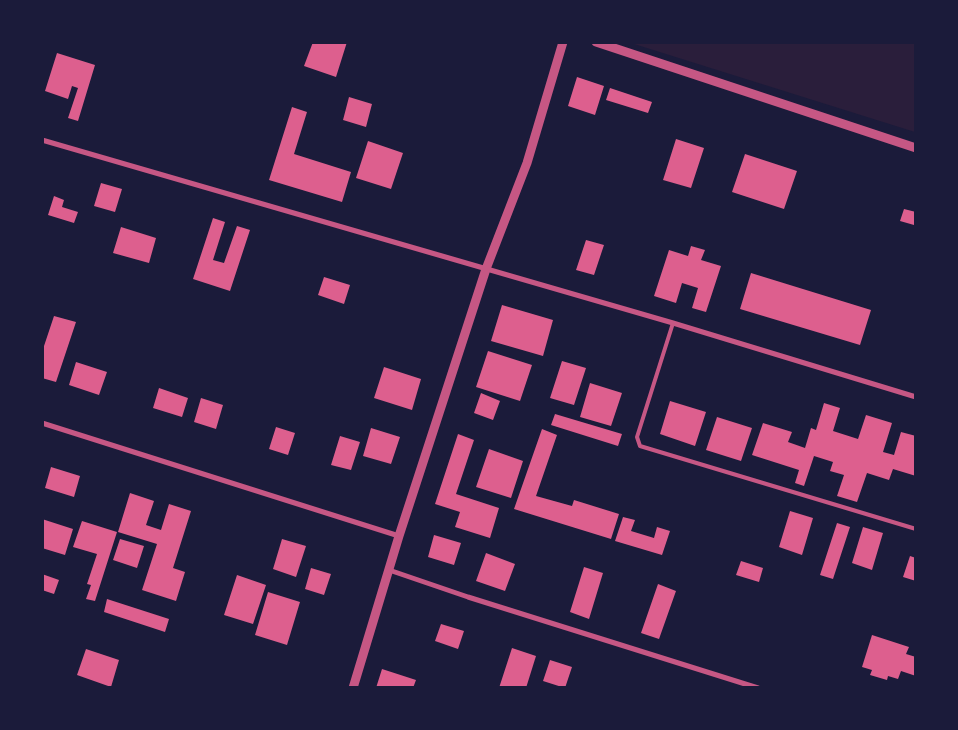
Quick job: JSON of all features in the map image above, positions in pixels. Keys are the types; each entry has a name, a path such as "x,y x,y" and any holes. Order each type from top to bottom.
{"street":[{"path":"353,688 399,536 486,269 527,163 562,42"},
{"path":"596,42 916,148"},
{"path":"42,140 916,397"},
{"path":"42,422 399,536"},
{"path":"389,570 468,597 758,688"}],"lane":[{"path":"673,324 637,437 640,446 916,529"}],"shaded area":[{"path":"631,43 915,43 915,132"}],"building":[{"path":"313,42 347,42 336,77 304,66"},
{"path":"57,53 95,65 78,121 68,118 78,88 72,86 68,99 45,91"},
{"path":"577,77 604,86 595,115 568,106"},
{"path":"610,88 652,102 648,113 606,100"},
{"path":"349,97 372,104 366,127 343,120"},
{"path":"292,107 307,112 294,154 351,172 342,202 269,180"},
{"path":"676,139 704,148 691,188 663,180"},
{"path":"368,141 403,153 391,189 356,178"},
{"path":"745,154 797,171 784,209 732,192"},
{"path":"101,183 122,189 115,212 94,206"},
{"path":"54,196 64,200 62,207 78,212 74,223 48,215"},
{"path":"904,209 916,212 914,225 900,221"},
{"path":"213,218 225,222 213,260 224,263 237,226 250,230 230,291 193,279"},
{"path":"121,227 156,238 149,263 113,253"},
{"path":"586,240 604,245 594,275 576,270"},
{"path":"691,246 705,250 701,260 721,266 706,312 692,308 698,288 682,283 676,303 654,296 669,250 688,256"},
{"path":"751,273 871,310 860,345 740,309"},
{"path":"324,277 350,285 344,304 318,295"},
{"path":"502,305 553,320 543,356 491,341"},
{"path":"54,316 76,322 56,382 42,378 42,352"},
{"path":"488,351 532,365 520,401 476,387"},
{"path":"562,361 586,368 574,405 550,398"},
{"path":"76,362 107,372 99,395 69,385"},
{"path":"384,367 421,379 412,410 374,398"},
{"path":"590,383 622,393 611,426 580,417"},
{"path":"159,388 188,398 182,417 153,408"},
{"path":"481,393 500,401 493,420 474,413"},
{"path":"201,398 223,405 216,429 194,422"},
{"path":"670,401 706,412 695,446 660,434"},
{"path":"824,403 840,408 833,431 858,439 866,415 892,423 883,452 894,455 901,432 916,436 916,476 893,469 889,480 867,473 857,502 837,496 844,475 830,471 833,462 814,456 804,486 795,483 799,470 752,455 763,423 792,432 788,442 805,448 811,428 816,430"},
{"path":"555,414 622,434 618,446 551,425"},
{"path":"717,417 752,428 741,461 706,450"},
{"path":"276,427 295,433 288,455 269,449"},
{"path":"371,428 400,437 391,464 363,456"},
{"path":"542,429 557,435 536,496 572,506 574,500 619,514 611,539 514,509"},
{"path":"458,434 474,440 456,494 499,508 490,538 455,527 460,512 435,504"},
{"path":"340,436 360,442 351,470 331,465"},
{"path":"489,449 523,461 511,498 476,487"},
{"path":"51,467 80,476 74,497 45,488"},
{"path":"130,493 154,501 146,525 161,530 169,504 191,511 173,568 185,572 176,601 142,590 157,544 118,532"},
{"path":"790,511 813,518 802,555 779,547"},
{"path":"623,517 635,520 631,531 654,538 657,527 670,531 662,555 615,541"},
{"path":"42,519 73,529 65,555 42,548"},
{"path":"82,521 117,532 95,601 86,599 91,585 87,584 97,554 73,547"},
{"path":"837,523 850,527 833,579 820,575"},
{"path":"863,527 883,533 872,570 852,563"},
{"path":"434,535 461,543 454,565 428,557"},
{"path":"120,539 144,546 137,568 113,560"},
{"path":"282,539 306,546 296,577 273,569"},
{"path":"486,553 515,564 505,591 476,581"},
{"path":"910,556 916,558 916,581 903,577"},
{"path":"741,561 763,568 759,582 736,575"},
{"path":"584,567 603,573 589,619 570,612"},
{"path":"311,568 331,574 324,595 305,589"},
{"path":"42,574 59,580 54,594 42,590"},
{"path":"237,575 266,585 253,624 224,615"},
{"path":"658,584 676,591 659,639 641,633"},
{"path":"268,592 300,602 287,645 255,635"},
{"path":"107,599 169,619 165,632 104,612"},
{"path":"441,624 464,631 458,649 435,641"},
{"path":"872,635 909,647 906,654 916,657 916,676 901,671 898,679 888,676 887,680 870,675 872,670 862,667"},
{"path":"512,648 536,656 526,688 499,688"},
{"path":"86,649 119,660 111,687 77,675"},
{"path":"550,660 572,667 565,688 543,681"},
{"path":"382,669 416,680 413,688 376,688"}]}
